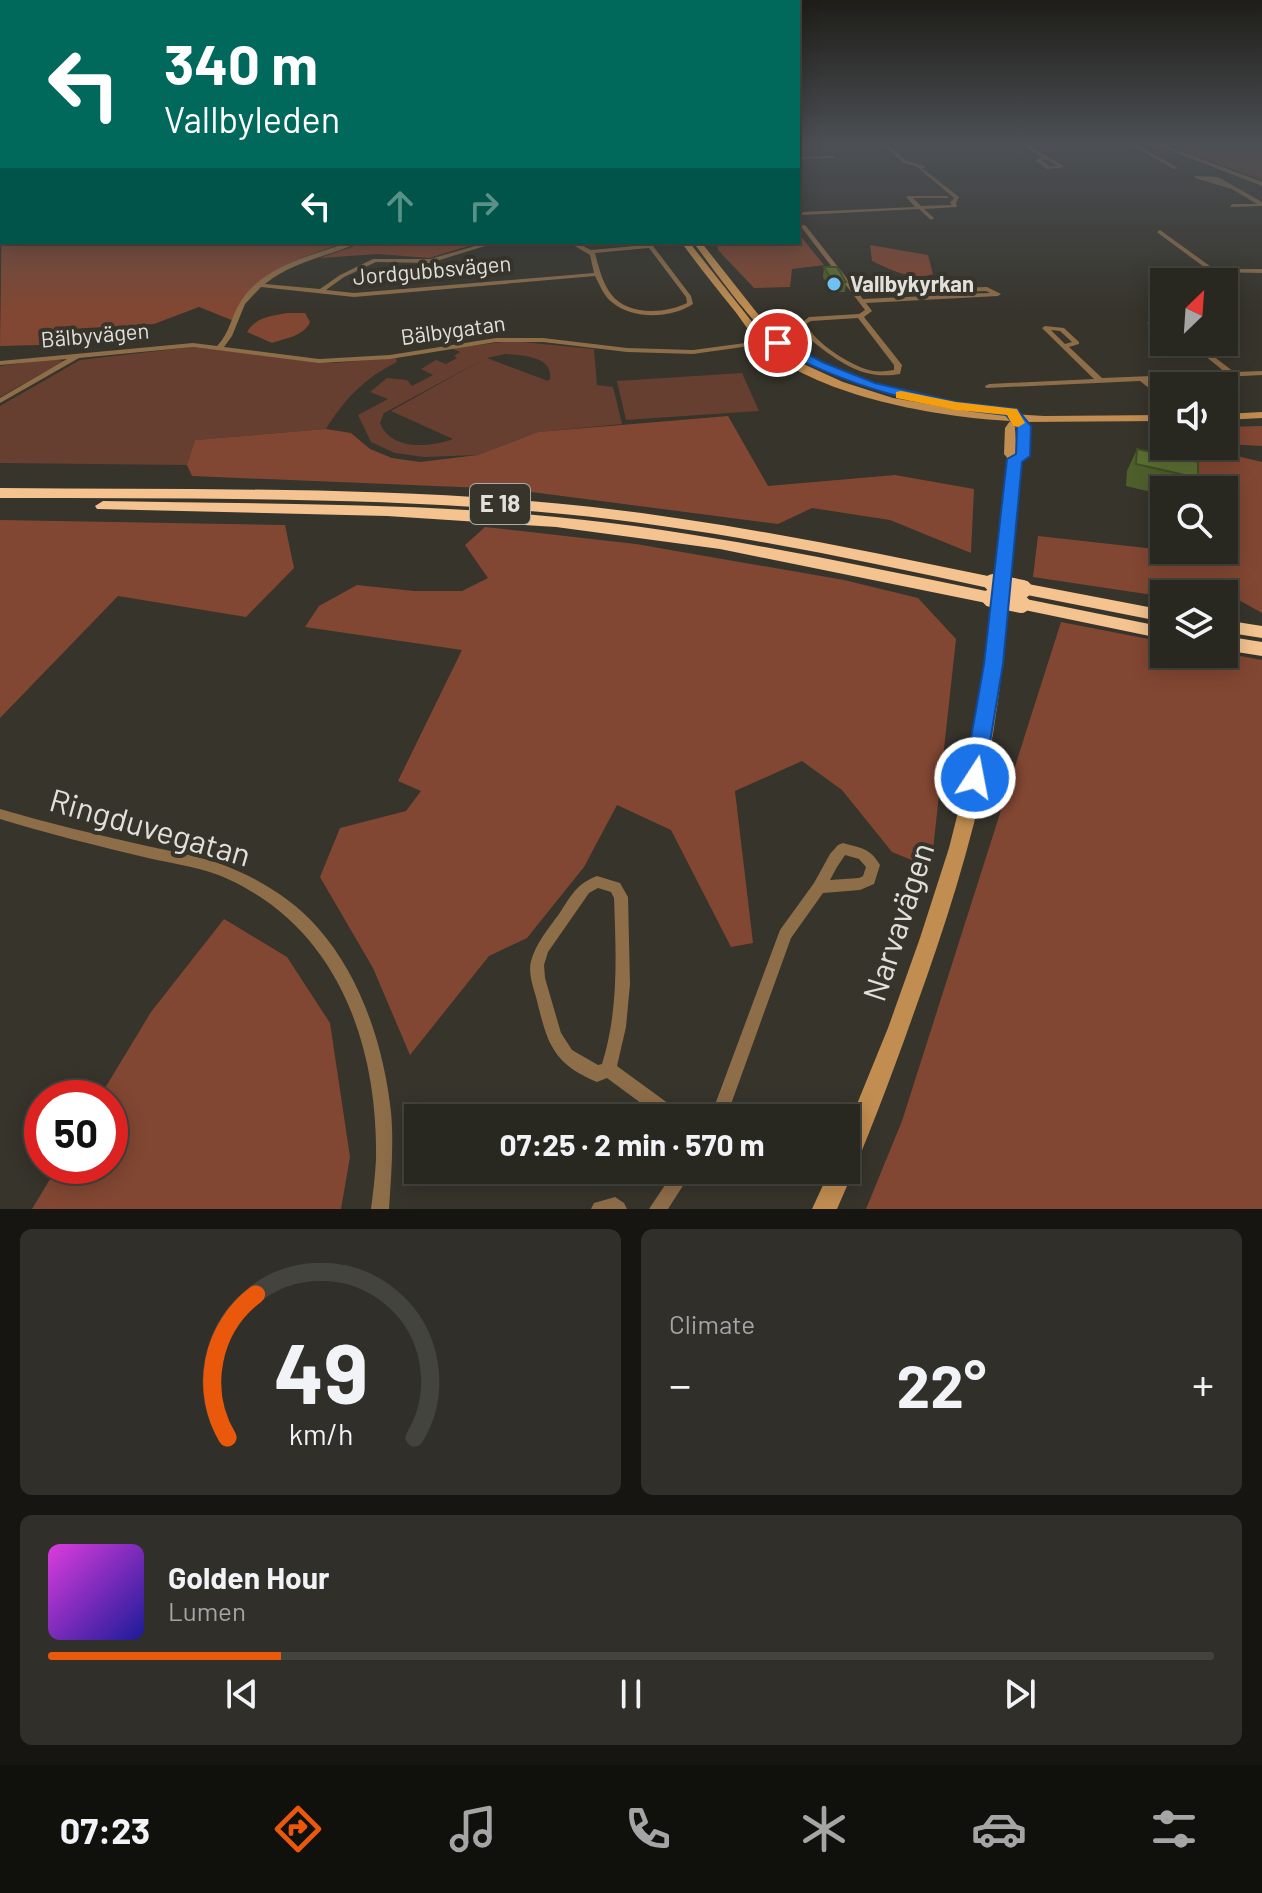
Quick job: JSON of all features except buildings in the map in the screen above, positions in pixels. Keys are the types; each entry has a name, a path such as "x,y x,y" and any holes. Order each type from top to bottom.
{"highway":[{"name":"E 18","path":"0,493 414,498 566,509 725,530 1022,596 1150,614"},
{"name":"E 18","path":"0,505 444,513 554,521 712,542 992,590"},
{"name":"E 18","path":"1022,596 1150,629"},
{"path":"1238,628 1262,632"},
{"path":"1238,645 1262,649"}],"main road":[{"path":"687,244 765,344 779,355 823,377 877,398 987,419 1150,410"},
{"path":"699,244 778,343 833,372 892,393 1014,416 1150,418"},
{"path":"1238,407 1262,406"},
{"path":"1238,416 1262,415"},
{"path":"987,419 1010,433 1014,416"},
{"name":"Narvavägen","path":"1014,416 1024,426 1023,456 1015,459"},
{"name":"Narvavägen","path":"1010,433 1010,454 1015,459"},
{"name":"Narvavägen","path":"860,1124 897,1030 970,802 993,664 1015,459"},
{"path":"824,1209 836,1184"}],"street":[{"path":"912,200 931,218"},
{"path":"860,316 898,365 897,372 884,375 864,372 808,335 803,324 809,319 860,316 869,311 804,223 800,213 953,208 955,200"},
{"path":"1232,206 1262,204"},
{"path":"804,223 826,213"},
{"path":"1160,232 1213,271 1262,271"},
{"path":"220,347 229,339 247,298 261,285 307,259 351,244"},
{"name":"Jordgubbsvägen","path":"320,292 342,276 375,260 430,261 488,244"},
{"path":"575,244 591,252 649,244 689,297 690,304 682,310 654,312 625,308 608,294 597,274 591,252"},
{"name":"Jordgubbsvägen","path":"261,285 354,295 597,274"},
{"path":"861,301 998,294 977,289 954,290 952,296"},
{"name":"Bälbygatan","path":"193,345 319,361 390,357 464,343 511,339 658,352 717,350 778,343 808,335"},
{"name":"Bälbyvägen","path":"0,363 193,345"},
{"path":"1064,346 1099,380"},
{"path":"0,401 81,354"},
{"path":"1209,356 1229,372"},
{"path":"1238,374 1262,373"},
{"path":"1142,379 1150,386"},
{"path":"989,386 1150,379"},
{"name":"Ringduvegatan","path":"0,814 234,875 274,897 317,937 354,1000 376,1066 385,1149 380,1209"},
{"path":"597,882 615,887 621,897 624,970 618,1042 608,1069 597,1074 562,1050 554,1037 538,978 542,949 584,889 597,882"},
{"path":"723,1104 785,935 819,887"},
{"path":"608,1069 655,1104"},
{"path":"658,1209 675,1184"},
{"path":"600,1209 615,1206 618,1209"}],"shaded area":[{"path":"800,235 824,265 792,269 790,287 754,288 718,250 717,244 800,244"},
{"path":"1,244 343,244 298,260 265,279 241,305 234,321 199,307 154,324 71,329 39,345 0,346"},
{"path":"360,244 475,244 429,258 378,254 320,258"},
{"path":"870,245 928,255 933,274 909,275 872,261"},
{"path":"287,313 305,313 310,322 299,333 272,343 247,332 259,320"},
{"path":"512,341 594,349 597,385 613,387 622,424 538,432 478,455 424,457 395,453 371,442 358,415 388,399 370,392 387,378 407,380 412,386 433,375 421,369 436,360 446,364 457,358 454,356 460,352 451,348","holes":["505,354 542,361 550,371 550,379 548,381 487,358","484,359 391,411 453,439 433,444 411,444 392,438 385,432 380,423 384,413"]},
{"path":"192,347 333,363 396,358 397,362 357,390 326,429 195,440 187,465 0,463 0,406 80,360"},
{"path":"53,359 64,361 0,397 0,366"},
{"path":"742,373 759,411 626,420 617,381"},
{"path":"728,416 768,486 895,475 974,489 971,553 890,520 812,508 778,524 508,489 192,476 187,465 195,440 326,429 351,433 370,449 392,458 420,462 478,455 538,432"},
{"path":"1262,426 1262,446 1238,445 1238,427"},
{"path":"1238,456 1262,462 1262,613 1238,600 1238,580 1150,580 1150,594 1146,594 1033,577 1038,536 1150,548 1150,564 1238,564 1238,476 1196,476 1184,460 1238,460"},
{"path":"0,520 285,525 294,568 246,617 118,596 0,718"},
{"path":"485,527 636,544 844,580 918,598 956,639 931,868 892,852 842,790 802,761 735,791 753,943 731,947 671,830 617,805 584,867 527,938 489,956 410,1055 373,968 320,877 340,828 406,811 421,791 398,781 462,650 305,627 319,606 357,585 414,591 462,591 488,578 465,545"},
{"path":"1061,622 1150,639 1150,668 1238,668 1238,656 1262,660 1262,1209 866,1209 902,1121"},
{"path":"224,919 287,957 330,1023 350,1157 341,1209 32,1209 47,1184 128,1184 128,1080 110,1080 151,1012"}],"slow traffic":[{"path":"901,395 956,406 1012,412 1018,423"}],"place":[{"name":"Vallbykyrkan","path":"834,284"}],"route":[{"path":"778,343 817,365 853,380 913,398 1012,412 1016,421 1024,426 1023,456 1015,459 993,664 975,778"}]}
